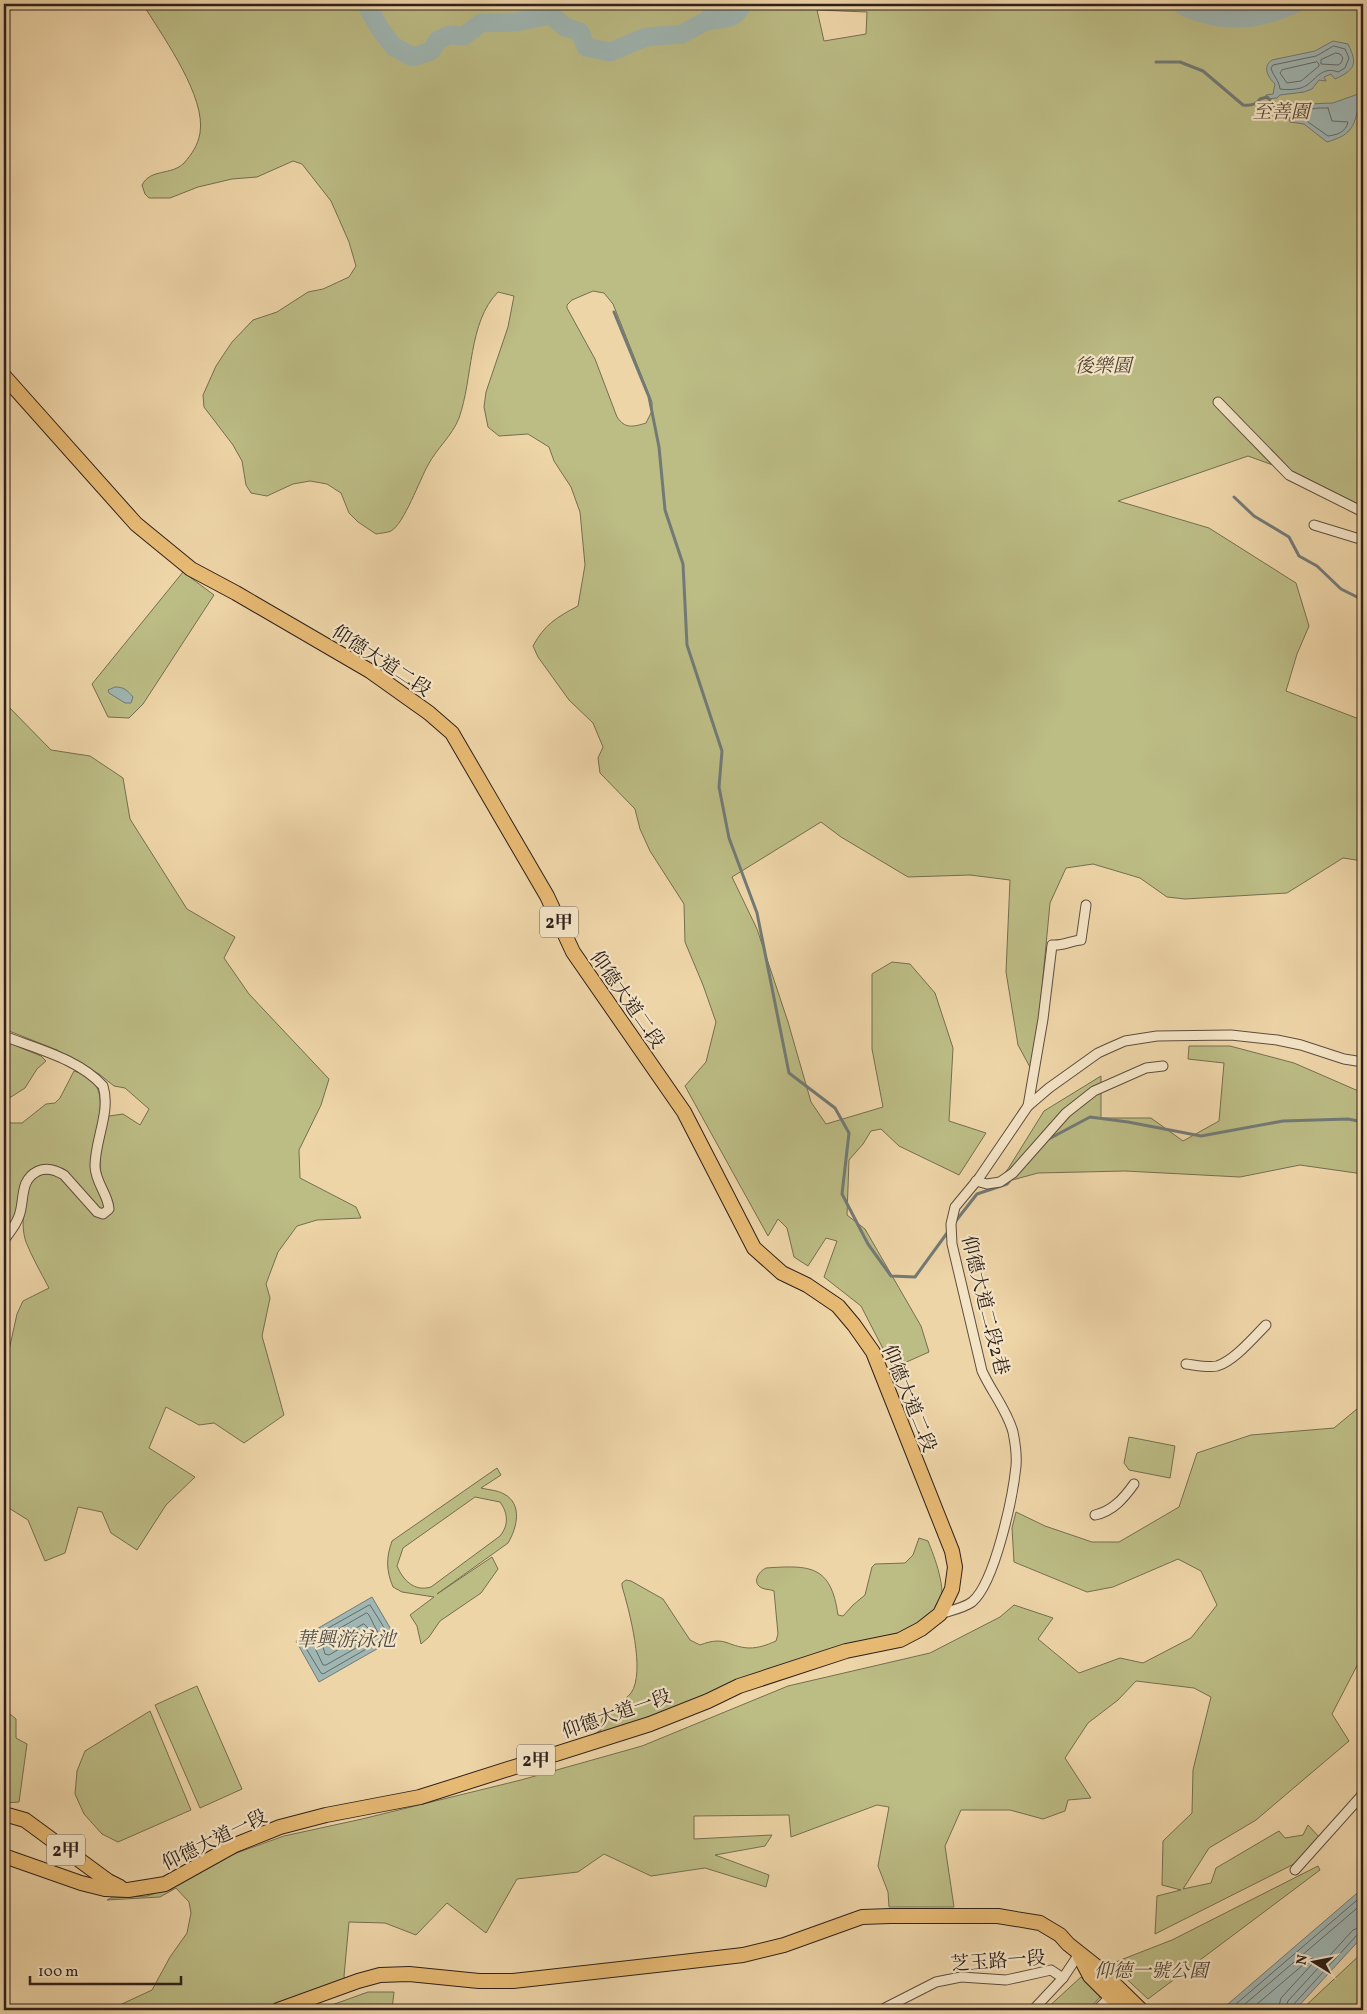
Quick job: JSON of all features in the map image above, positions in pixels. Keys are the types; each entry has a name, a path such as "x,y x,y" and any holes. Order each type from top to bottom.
{"main road":[{"name":"仰德大道二段","path":"4,376 136,524 191,569 370,671 422,708 452,733 547,896 573,952 684,1112 754,1248 782,1273 807,1285 838,1306 873,1352 954,1560 954,1582 940,1614"},
{"name":"仰德大道一段","path":"4,1856 81,1883 105,1889 128,1890 165,1884 235,1845 280,1827 326,1815 420,1797 650,1724 708,1701 739,1686 846,1651 900,1640 921,1629 940,1614"},
{"name":"2甲","path":"4,1814 25,1820 108,1881 128,1890"},
{"path":"278,2010 380,1975 409,1974 479,1981 513,1981 743,1955 784,1945 832,1927 870,1917 962,1916 1021,1919 1040,1923 1052,1929 1079,1954 1097,1967 1122,2004 1141,2010"}],"street":[{"path":"1218,402 1289,475 1363,512"},
{"path":"1314,525 1363,540"},
{"path":"1028,1106 1043,1019 1052,945 1063,946 1081,940 1086,905"},
{"path":"1163,1066 1146,1068 1094,1091 1066,1113 1013,1173 1000,1182 987,1184 976,1181 1028,1106 1049,1088 1098,1053 1125,1041 1142,1038 1206,1035 1256,1037 1301,1045 1344,1059 1363,1062"},
{"path":"4,1036 87,1071 103,1086 106,1104 96,1154 95,1170 108,1200 109,1209 105,1214 100,1214 64,1175 58,1171 43,1169 27,1180 20,1214 15,1225 4,1240"},
{"name":"仰德大道二段2巷","path":"940,1614 972,1602 986,1583 999,1551 1016,1466 1012,1430 1006,1413 982,1371 952,1244 951,1224 955,1207 976,1181"},
{"path":"1186,1364 1216,1366 1223,1363 1241,1350 1266,1326"},
{"path":"1095,1516 1103,1514 1123,1500 1134,1484"},
{"path":"1295,1870 1363,1794"},
{"path":"1033,2010 1063,1978 1079,1954"},
{"name":"芝玉路一段","path":"881,2010 936,1982 961,1976 1006,1980 1051,1970 1063,1978"},
{"path":"1097,2010 1106,2001 1122,2004"}],"green space":[{"path":"142,4 1168,4 1180,11 1216,23 1269,14 1308,4 1363,4 1363,508 1292,472 1248,456 1118,501 1209,528 1296,583 1309,626 1297,654 1286,691 1359,719 1363,717 1363,861 1343,858 1287,893 1185,899 1167,897 1140,878 1093,864 1066,868 1050,903 1039,1019 1031,1069 1018,1045 1006,972 1010,880 970,875 908,877 841,837 821,822 732,877 757,929 788,1022 811,1102 826,1124 883,1107 872,1049 872,974 892,962 910,964 935,993 953,1048 949,1121 986,1133 959,1175 899,1146 881,1129 871,1131 849,1160 847,1215 865,1229 921,1326 929,1352 893,1368 861,1306 824,1277 837,1241 826,1238 808,1266 794,1257 787,1228 778,1219 768,1236 685,1086 706,1062 716,1022 685,942 684,904 650,851 640,829 635,809 600,773 598,758 603,747 593,723 569,700 538,657 533,646 542,632 552,622 578,606 585,565 580,512 571,487 554,461 549,447 528,434 499,436 488,427 484,407 486,392 508,327 514,296 498,292 488,304 476,335 459,418 428,465 401,520 391,531 376,534 358,522 349,513 341,493 327,484 310,481 293,484 267,496 251,493 246,485 242,461 233,445 204,407 203,395 216,366 232,342 253,320 277,312 308,292 323,289 349,277 356,266 349,242 331,201 302,164 293,161 257,177 232,179 198,187 170,198 149,198 145,194 142,185 146,180 156,174 173,170 184,163 196,145 200,133 197,103 191,86 173,52","holes":["817,10 867,12 866,34 824,41","593,291 604,293 613,304 652,402 652,411 646,423 630,426 623,424 617,417 595,359 567,308 567,305 572,300"]},
{"path":"1191,4 1276,4 1255,10 1222,12 1212,11"},
{"path":"183,572 214,595 143,704 129,718 108,717 92,684"},
{"path":"4,702 51,750 90,756 123,778 130,819 187,909 235,937 224,958 249,994 329,1079 321,1105 299,1150 300,1178 356,1207 361,1218 317,1220 297,1226 278,1252 266,1284 270,1298 262,1336 284,1415 244,1443 214,1423 199,1425 166,1407 149,1448 195,1477 166,1505 137,1550 111,1533 102,1512 78,1507 65,1553 45,1561 28,1520 4,1505 4,1354 9,1350 17,1314 23,1301 49,1288 25,1238 23,1216 27,1191 29,1185 37,1176 51,1174 60,1177 95,1214 113,1207 111,1197 103,1182 100,1165 101,1149 109,1116 123,1114 140,1125 149,1109 125,1088 114,1086 99,1074 57,1050 4,1029"},
{"path":"4,1041 41,1056 46,1061 37,1069 25,1088 11,1097 4,1094"},
{"path":"1189,1046 1230,1046 1294,1063 1363,1093 1363,1174 1300,1165 1240,1177 1125,1171 1038,1173 994,1185 1008,1169 1044,1111 1101,1076 1101,1118 1151,1118 1183,1141 1219,1121 1224,1063 1188,1059"},
{"path":"74,1071 89,1078 97,1088 100,1100 100,1113 91,1157 91,1170 106,1209 100,1211 78,1183 65,1171 51,1165 43,1166 32,1170 16,1214 4,1233 4,1117 11,1123 22,1123 46,1104 55,1103 60,1098"},
{"path":"1363,1404 1363,1654 1332,1714 1349,1741 1256,1820 1209,1848 1183,1889 1211,1883 1216,1868 1279,1831 1285,1838 1303,1835 1308,1825 1320,1838 1298,1862 1155,1934 1157,1896 1181,1890 1162,1885 1163,1841 1192,1813 1193,1770 1211,1697 1194,1688 1136,1681 1118,1700 1088,1723 1065,1758 1091,1798 1068,1800 1065,1811 1043,1819 1010,1810 961,1810 945,1846 954,1907 889,1907 888,1892 878,1866 889,1807 877,1805 791,1837 789,1815 694,1816 694,1839 772,1835 765,1846 715,1855 769,1875 766,1887 705,1868 651,1876 604,1854 578,1872 517,1879 486,1933 447,1903 416,1935 385,1923 349,1922 345,1981 269,2010 109,2010 152,1990 170,1957 187,1933 191,1913 189,1902 176,1888 160,1897 107,1900 111,1898 147,1896 170,1888 214,1861 284,1836 521,1780 642,1746 788,1686 930,1653 1000,1617 1014,1605 1053,1618 1038,1639 1079,1673 1120,1658 1143,1663 1191,1638 1217,1605 1201,1571 1178,1559 1113,1587 1087,1592 1014,1562 1012,1528 1016,1512 1045,1526 1092,1542 1119,1542 1179,1507 1197,1453 1251,1435 1334,1428"},
{"path":"1129,1437 1175,1446 1170,1478 1129,1470 1124,1463"},
{"path":"497,1468 501,1475 481,1488 501,1493 510,1498 514,1504 516,1524 511,1537 508,1543 437,1594 492,1557 498,1569 481,1593 440,1621 429,1637 421,1644 417,1626 410,1615 434,1597 402,1592 393,1587 388,1564 392,1541","holes":["475,1497 500,1502 506,1515 505,1528 500,1536 431,1587 419,1588 410,1584 402,1576 397,1566 403,1548"]},
{"path":"919,1538 928,1541 934,1555 942,1592 939,1606 910,1633 655,1720 591,1736 601,1730 601,1720 631,1693 635,1683 637,1656 635,1641 622,1586 622,1583 626,1580 663,1599 690,1640 700,1645 721,1641 742,1647 756,1647 776,1641 778,1634 774,1591 762,1588 757,1583 757,1577 763,1570 766,1568 795,1567 806,1568 816,1572 824,1577 830,1586 838,1615 843,1616 865,1595 872,1567 875,1564 905,1563 913,1555"},
{"path":"197,1686 242,1789 200,1808 155,1705"},
{"path":"4,1709 16,1719 16,1738 27,1744 19,1802 4,1803"},
{"path":"150,1711 191,1810 118,1842 102,1834 84,1814 75,1794 77,1771 85,1751"},
{"name":"仰德一號公園","path":"1318,1866 1320,1870 1148,1999 1117,1970 1115,1965 1118,1961 1172,1940"},
{"path":"1363,1952 1363,2010 1301,2010"},
{"path":"1081,1977 1100,1997 1088,2010 1045,2010"},
{"path":"368,1992 394,1992 392,2010 318,2010"}],"water":[{"path":"1333,41 1348,44 1354,61 1353,66 1347,73 1335,79 1331,74 1324,77 1326,81 1319,80 1312,89 1304,92 1280,95 1277,98 1267,99 1266,95 1273,94 1275,84 1267,72 1267,66 1272,60 1315,51"},
{"path":"1363,75 1363,99 1360,100 1354,123 1343,136 1327,142 1304,124 1290,122 1290,118 1307,104 1333,103 1361,93"},
{"path":"115,687 123,688 129,692 133,697 131,703 125,703 109,693 108,690"},
{"name":"華興游泳池","path":"372,1597 396,1638 319,1682 296,1641"},
{"path":"1363,1888 1363,1936 1295,2010 1221,2010"}],"waterway":[{"path":"366,4 380,29 394,47 413,57 431,51 438,40 450,35 464,36 481,23 516,22 551,15 565,27 580,32 586,47 610,52 646,37 682,34 708,20 719,4"},
{"path":"708,20 729,18 743,4"},
{"path":"1181,4 1206,14 1229,18 1262,15 1294,4"},
{"path":"1156,62 1180,62 1203,71 1243,105 1253,105 1260,99 1267,97 1277,115 1293,120"},
{"path":"614,312 649,397 659,447 665,510 683,564 687,645 722,751 719,787 729,838 757,913 789,1073 835,1108 849,1133 842,1194 868,1244 891,1276 915,1277 950,1229"},
{"path":"1234,497 1254,516 1289,537 1299,556 1317,566 1341,589 1363,600"},
{"path":"1045,1141 1090,1117 1201,1136 1283,1121 1348,1119 1363,1122"},
{"path":"955,1222 977,1194 1007,1184 1013,1177"}],"park label":[{"name":"至善園","path":"1281,111"},
{"name":"後樂園","path":"1103,365"}]}
